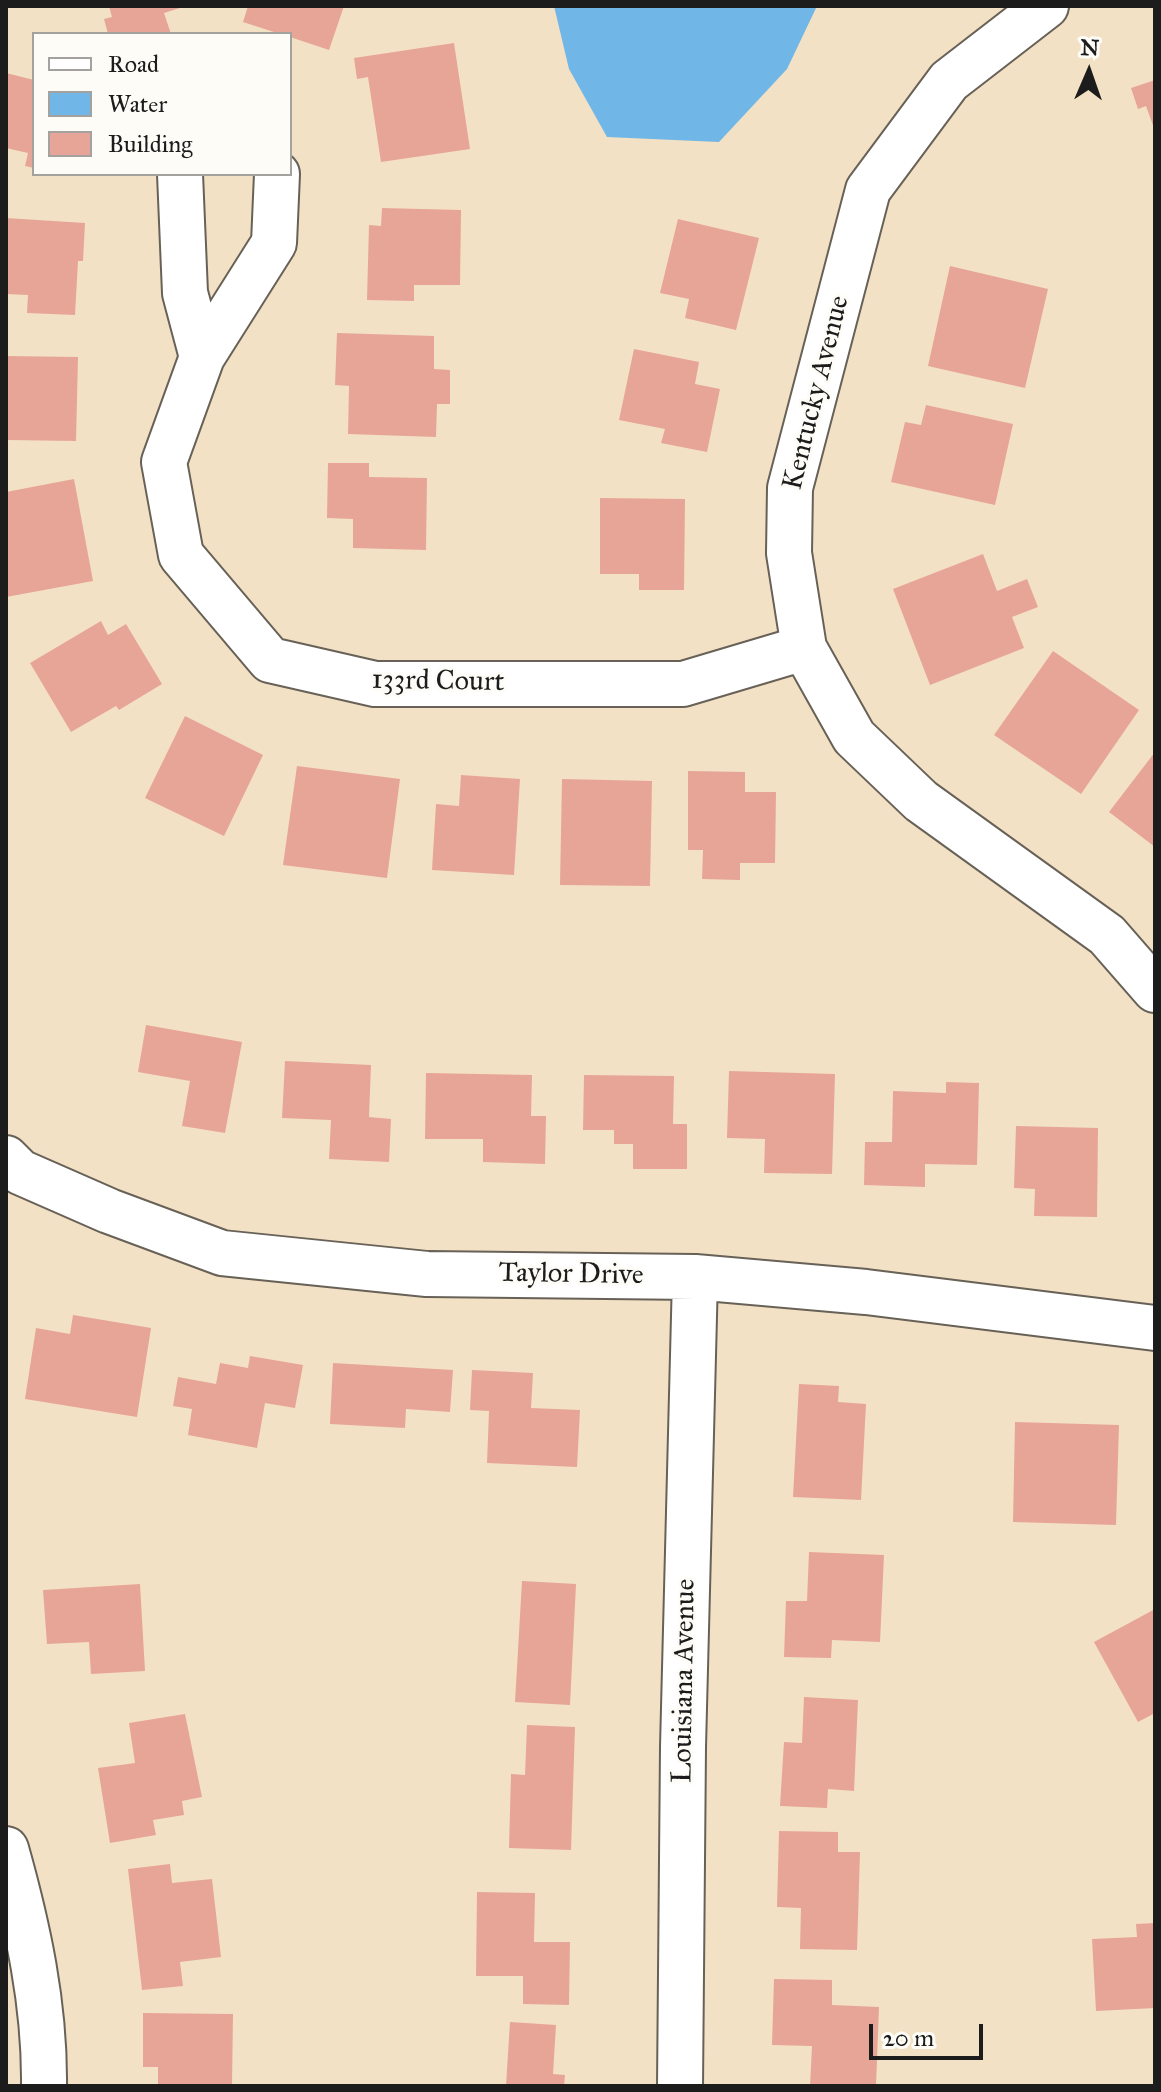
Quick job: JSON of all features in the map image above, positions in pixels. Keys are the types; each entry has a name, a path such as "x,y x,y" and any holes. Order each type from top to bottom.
{"street":[{"name":"Kentucky Avenue","path":"1046,6 949,81 868,190 790,488 789,553 804,648 854,737 921,801 1107,935 1155,990"},
{"path":"180,176 185,293 202,357"},
{"name":"133rd Court","path":"277,176 274,243 202,357 164,462 181,555 270,660 375,684 683,684 804,648"},
{"name":"Taylor Drive","path":"11,1175 222,1253 427,1274 695,1277 866,1292 1155,1328"},
{"name":"Louisiana Avenue","path":"680,2086 683,1747 695,1277"},
{"path":"6,1849 32,1947 45,2051 44,2086"}],"water":[{"path":"554,6 817,6 787,69 719,142 607,137 569,69"}],"building":[{"path":"109,6 183,6 164,13 170,32 107,32 104,19 112,17"},
{"path":"248,6 344,6 329,50 292,38 292,32 274,32 243,22"},
{"path":"454,43 470,149 381,162 368,77 357,79 354,58"},
{"path":"6,73 32,80 32,168 25,166 28,153 6,148"},
{"path":"1155,80 1155,131 1146,106 1138,109 1131,88"},
{"path":"382,208 461,210 460,285 414,285 414,301 367,300 369,225 381,226"},
{"path":"6,218 85,223 83,261 78,261 75,315 27,313 28,295 6,294"},
{"path":"678,219 759,238 736,330 685,318 689,299 660,293"},
{"path":"950,266 1048,289 1025,388 928,366"},
{"path":"337,333 434,336 434,369 450,370 450,404 437,404 436,437 348,434 349,386 335,385"},
{"path":"634,349 699,362 695,384 720,389 707,452 661,443 665,429 619,420"},
{"path":"6,356 78,357 76,441 6,440"},
{"path":"926,405 1013,424 995,505 891,482 905,422 921,425"},
{"path":"328,463 369,463 369,477 427,478 426,550 353,548 353,519 327,518"},
{"path":"74,479 93,581 6,597 6,492"},
{"path":"600,498 685,499 684,590 639,590 639,574 600,574"},
{"path":"983,554 997,591 1027,579 1038,607 1012,617 1024,648 930,685 893,589"},
{"path":"101,621 108,635 126,624 162,684 119,710 116,706 71,732 30,663"},
{"path":"1053,651 1139,710 1081,794 994,735"},
{"path":"185,716 263,755 224,836 145,798"},
{"path":"1155,752 1155,847 1109,812"},
{"path":"297,766 400,779 387,878 283,865"},
{"path":"688,771 745,772 745,792 776,792 775,863 740,863 740,880 702,879 703,850 688,850"},
{"path":"461,775 520,779 514,875 432,870 436,804 459,806"},
{"path":"562,779 652,781 650,886 560,885"},
{"path":"146,1025 242,1042 225,1133 182,1126 190,1081 138,1072"},
{"path":"285,1061 371,1065 369,1117 391,1119 389,1162 329,1159 331,1120 282,1118"},
{"path":"729,1071 835,1074 832,1174 764,1173 765,1139 727,1138"},
{"path":"426,1073 532,1075 531,1116 546,1116 545,1164 483,1162 483,1139 425,1139"},
{"path":"584,1075 674,1076 673,1124 687,1124 687,1169 633,1169 633,1144 614,1144 614,1130 583,1130"},
{"path":"946,1082 979,1083 977,1165 925,1164 925,1187 864,1185 865,1142 892,1142 893,1091 946,1093"},
{"path":"1016,1126 1098,1128 1097,1217 1034,1216 1035,1189 1014,1188"},
{"path":"73,1315 151,1328 137,1417 25,1399 36,1328 70,1334"},
{"path":"250,1356 303,1365 295,1408 265,1403 257,1448 188,1435 192,1409 173,1406 178,1377 216,1384 220,1363 248,1368"},
{"path":"333,1363 453,1370 450,1412 406,1409 405,1428 330,1424"},
{"path":"472,1370 533,1373 531,1408 580,1410 577,1467 487,1463 489,1411 470,1410"},
{"path":"799,1384 839,1386 838,1402 866,1404 861,1500 793,1497"},
{"path":"1015,1422 1119,1425 1116,1525 1013,1522"},
{"path":"809,1552 884,1555 880,1642 832,1640 831,1658 784,1657 786,1601 807,1601"},
{"path":"522,1581 576,1584 570,1705 515,1702"},
{"path":"140,1584 145,1671 91,1674 89,1642 47,1644 43,1590"},
{"path":"1155,1609 1155,1713 1138,1722 1094,1642"},
{"path":"804,1697 858,1700 854,1791 828,1789 827,1808 780,1806 784,1742 802,1743"},
{"path":"185,1714 202,1797 182,1801 184,1815 153,1820 156,1835 110,1843 98,1768 135,1763 129,1723"},
{"path":"527,1725 575,1727 571,1850 509,1848 511,1774 525,1775"},
{"path":"779,1831 838,1832 838,1852 860,1852 857,1950 800,1949 801,1908 777,1907"},
{"path":"170,1864 172,1883 212,1879 221,1957 180,1962 183,1986 142,1990 128,1869"},
{"path":"477,1892 535,1893 534,1942 570,1942 569,2005 523,2004 523,1976 476,1976"},
{"path":"1155,1923 1155,2008 1096,2011 1092,1939 1137,1937 1136,1924"},
{"path":"774,1979 832,1980 832,2005 879,2007 876,2086 810,2086 812,2046 772,2045"},
{"path":"143,2013 233,2014 232,2086 158,2086 158,2067 143,2067"},
{"path":"510,2022 556,2025 553,2074 565,2075 564,2086 506,2086"}]}
